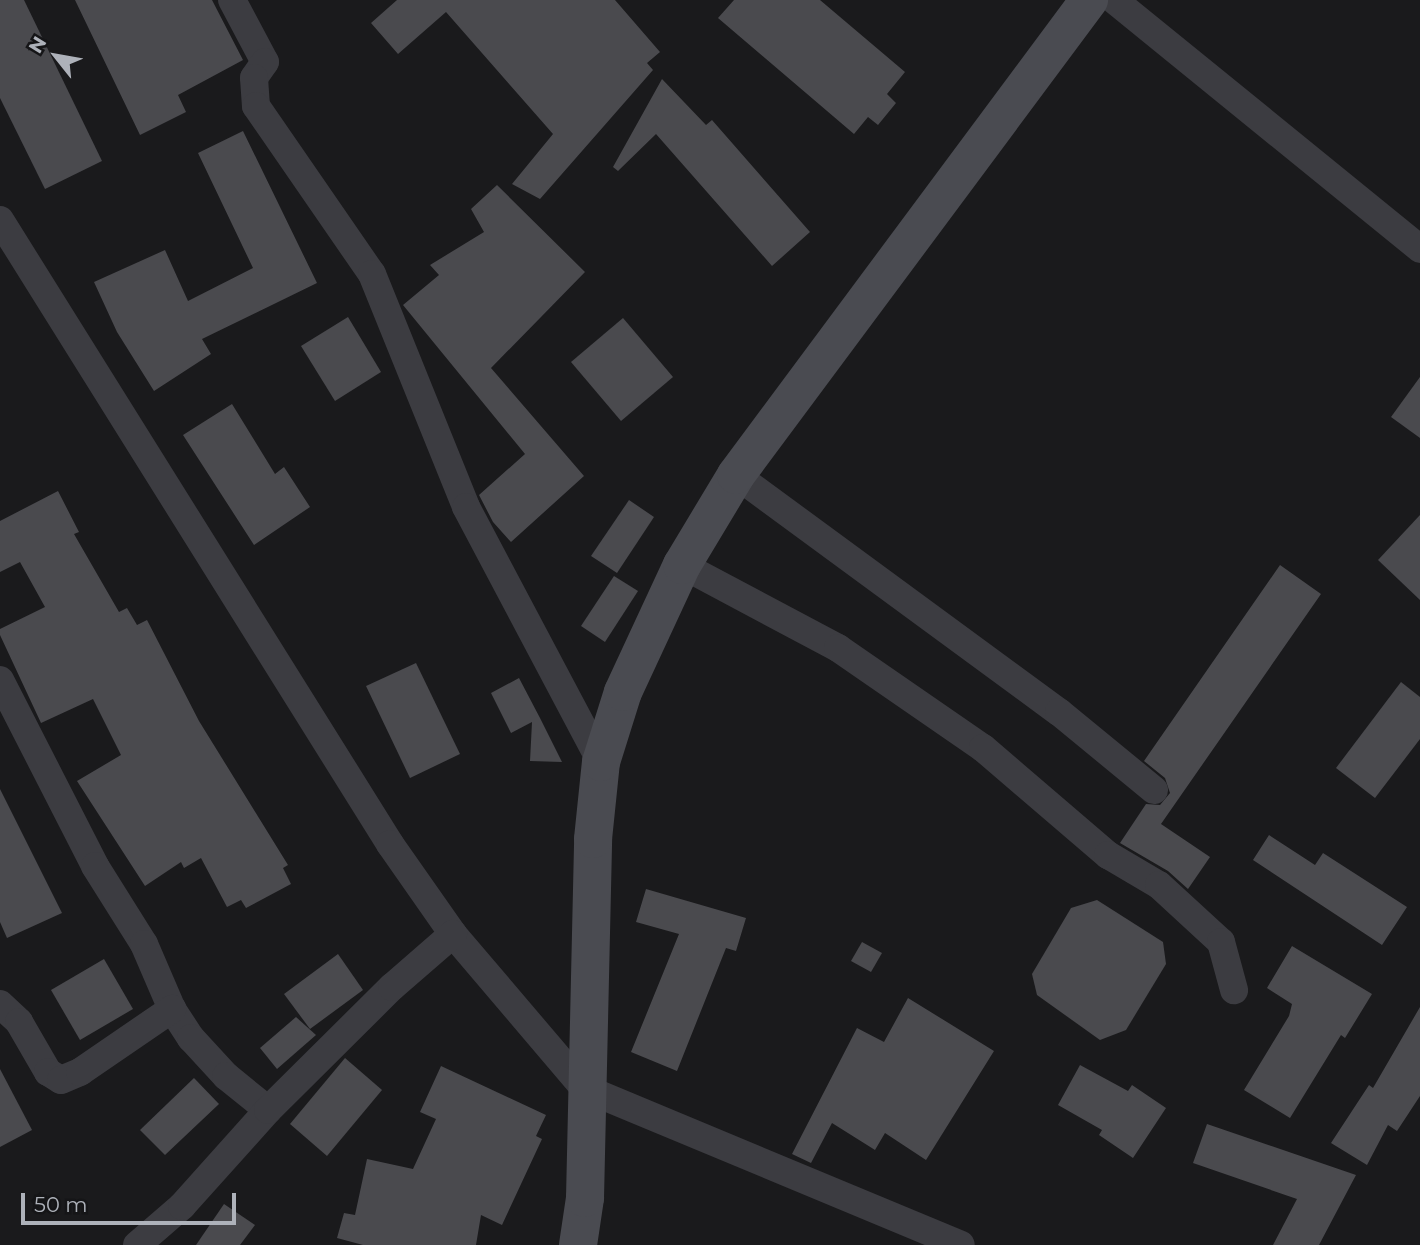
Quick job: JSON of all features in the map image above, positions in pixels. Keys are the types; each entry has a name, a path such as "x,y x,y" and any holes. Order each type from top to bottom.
{"main road":[{"path":"579,1245 585,1198 584,1088 593,839 601,762 623,692 682,565 736,475 1089,0"}],"street":[{"path":"232,0 265,62 254,78 256,106 372,274 467,507 601,762"},
{"path":"1114,0 1420,249"},
{"path":"0,220 390,844 453,934 584,1088 961,1245"},
{"path":"736,475 1059,712 1154,790"},
{"path":"682,565 838,648 983,748 1108,855 1159,885 1221,942 1234,990"},
{"path":"0,680 95,866 144,944 172,1009 226,1076 268,1111"},
{"path":"136,1245 182,1206 268,1111 392,987 453,934"},
{"path":"0,1004 19,1022 48,1072 61,1080 80,1072 172,1009"}],"building":[{"path":"0,0 24,0 102,161 45,189 0,98"},
{"path":"75,0 212,0 243,60 178,95 186,112 140,135"},
{"path":"397,0 615,0 660,52 647,63 653,70 540,199 512,184 553,134 446,12 398,54 371,23"},
{"path":"734,0 820,0 905,72 887,94 896,103 878,125 868,117 854,134 718,18"},
{"path":"662,79 706,125 712,120 810,232 772,266 656,134 618,171 613,167"},
{"path":"243,131 317,283 202,339 211,354 154,391 117,332 94,282 165,250 188,301 253,268 198,153"},
{"path":"497,185 585,272 491,368 584,476 511,542 493,522 479,495 525,454 403,305 439,275 430,265 484,232 471,209"},
{"path":"348,317 381,372 335,401 301,346"},
{"path":"623,318 673,377 621,421 571,362"},
{"path":"1420,377 1420,438 1391,417"},
{"path":"232,404 275,474 284,467 310,507 254,545 183,435"},
{"path":"58,491 79,532 74,534 119,612 127,608 137,625 147,620 199,721 288,865 283,868 291,884 246,908 241,900 227,907 201,858 184,868 181,862 145,886 77,781 121,755 93,699 41,723 0,635 0,629 45,607 20,562 0,572 0,521"},
{"path":"629,500 654,517 617,573 591,556"},
{"path":"1420,515 1420,600 1378,560"},
{"path":"1280,565 1321,594 1161,824 1210,857 1188,889 1168,871 1120,843 1146,804 1160,805 1170,793 1165,778 1144,761"},
{"path":"614,576 638,591 605,642 581,626"},
{"path":"416,663 460,754 410,778 366,686"},
{"path":"519,678 562,762 530,761 532,722 511,733 491,693"},
{"path":"1401,682 1420,697 1420,739 1375,798 1336,768"},
{"path":"0,789 62,913 7,938 0,922"},
{"path":"1269,835 1315,865 1323,853 1407,907 1382,945 1253,860"},
{"path":"646,889 746,918 736,951 726,948 677,1071 631,1052 679,934 636,922"},
{"path":"1097,900 1163,942 1166,964 1126,1030 1100,1040 1037,995 1032,974 1071,908"},
{"path":"862,942 882,953 871,972 851,961"},
{"path":"1292,946 1372,994 1345,1038 1341,1035 1290,1118 1244,1090 1289,1016 1292,1004 1267,988"},
{"path":"338,954 363,990 310,1029 284,994"},
{"path":"104,959 133,1009 80,1040 51,990"},
{"path":"908,998 994,1051 926,1160 885,1133 875,1150 832,1123 811,1163 792,1154 857,1028 884,1042"},
{"path":"1420,1007 1420,1096 1397,1131 1388,1125 1367,1165 1331,1143 1369,1085 1373,1088"},
{"path":"296,1017 316,1035 277,1069 260,1048"},
{"path":"345,1058 382,1090 327,1156 290,1124"},
{"path":"1080,1065 1128,1091 1132,1085 1166,1108 1133,1158 1099,1135 1102,1130 1058,1105"},
{"path":"441,1066 546,1115 536,1136 542,1139 502,1225 481,1215 476,1245 363,1245 337,1238 344,1213 355,1215 367,1159 413,1169 436,1119 420,1112"},
{"path":"0,1069 32,1130 0,1147"},
{"path":"194,1078 219,1104 165,1155 140,1130"},
{"path":"1207,1124 1356,1175 1319,1245 1273,1245 1297,1199 1193,1163"},
{"path":"224,1204 255,1225 240,1245 196,1245"}]}
